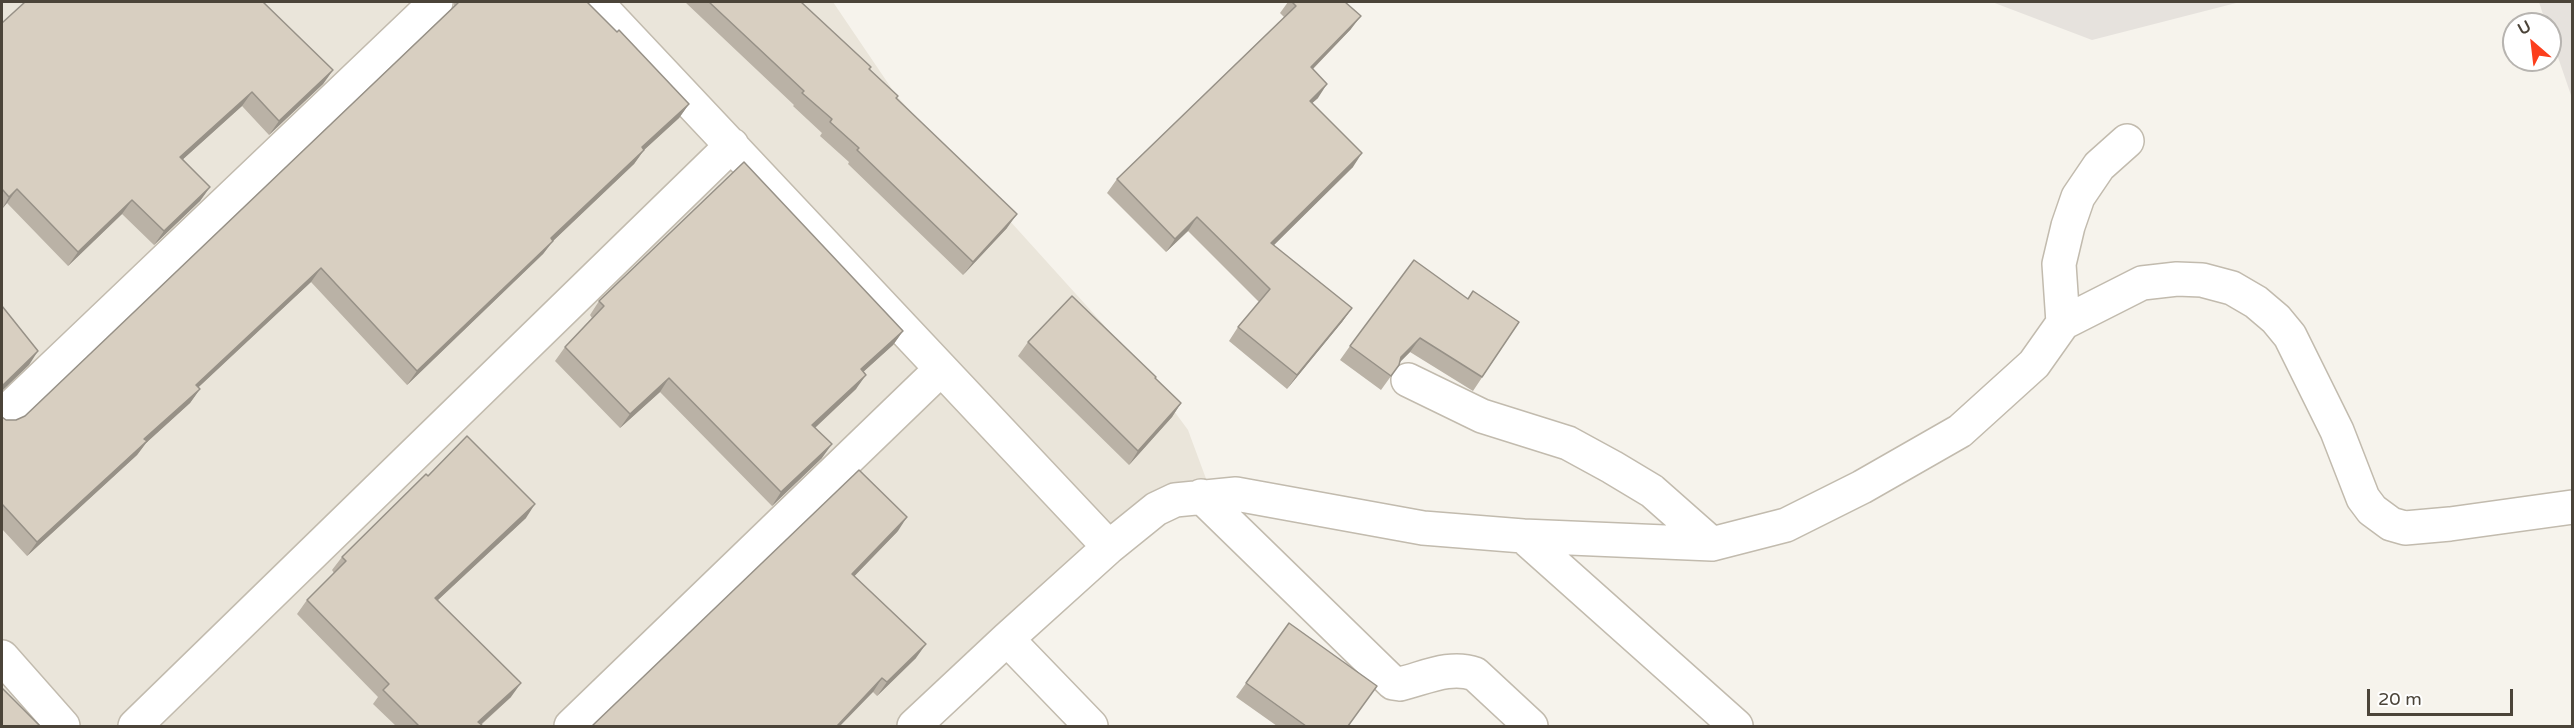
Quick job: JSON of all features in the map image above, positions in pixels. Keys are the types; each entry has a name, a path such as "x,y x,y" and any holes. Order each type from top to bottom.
{"street":[{"path":"2,416 436,2"},
{"path":"596,2 1109,547"},
{"path":"2063,323 2059,264 2078,197 2099,166 2127,141"},
{"path":"135,726 732,145"},
{"path":"914,726 1109,547 1156,509 1175,500 1236,494 1423,528 1522,536 1712,544 1786,525 1862,487 1960,430 2034,364 2063,323 2142,283 2158,280 2202,280 2232,288 2256,302 2276,319 2290,336 2337,432 2363,498 2381,518 2391,525 2405,528 2572,507"},
{"path":"571,726 940,370"},
{"path":"1408,380 1482,416 1568,443 1594,457 1652,491 1712,544"},
{"path":"1201,496 1393,683 1400,684 1452,670 1464,670 1475,674 1531,726"},
{"path":"1522,536 1736,726"},
{"path":"1007,639 1091,726"},
{"path":"2,657 63,726"}],"shaded area":[{"path":"2,2 833,2 896,95 1141,366 1188,430 1215,503 1158,522 934,726 2,726"},
{"path":"1992,2 2240,2 2092,40"},
{"path":"2539,2 2572,2 2572,98 2562,69 2562,12 2542,12"}],"building":[{"path":"25,2 263,2 333,70 279,121 252,92 180,157 210,187 164,231 132,200 78,252 17,189 9,197 2,189 2,23"},
{"path":"459,2 587,2 617,32 619,30 689,104 642,147 644,150 551,238 553,241 417,371 321,268 196,385 200,389 144,439 147,441 37,542 2,504 2,417 6,420 16,420 25,416"},
{"path":"709,2 801,2 871,67 869,69 898,96 896,98 1017,214 973,262 857,150 859,148 830,122 832,119 802,93 804,91"},
{"path":"1292,2 1345,2 1361,16 1311,67 1327,84 1310,101 1362,153 1271,243 1352,308 1297,375 1238,327 1270,289 1197,217 1175,239 1117,179 1296,6"},
{"path":"744,162 903,331 861,369 866,375 812,425 832,444 781,492 669,378 630,414 565,347 604,306 599,301"},
{"path":"1414,260 1468,299 1473,291 1519,322 1482,377 1420,338 1401,357 1399,365 1391,376 1350,346"},
{"path":"1072,296 1181,403 1138,451 1028,342"},
{"path":"2,306 38,351 2,386"},
{"path":"467,436 535,504 435,598 521,683 478,722 483,726 419,726 383,690 389,684 307,600 346,561 342,557"},
{"path":"859,470 907,517 852,574 926,644 887,682 882,678 837,726 592,726"},
{"path":"1289,623 1377,686 1348,726 1306,726 1246,683"},
{"path":"2,688 40,726 2,726"}]}
